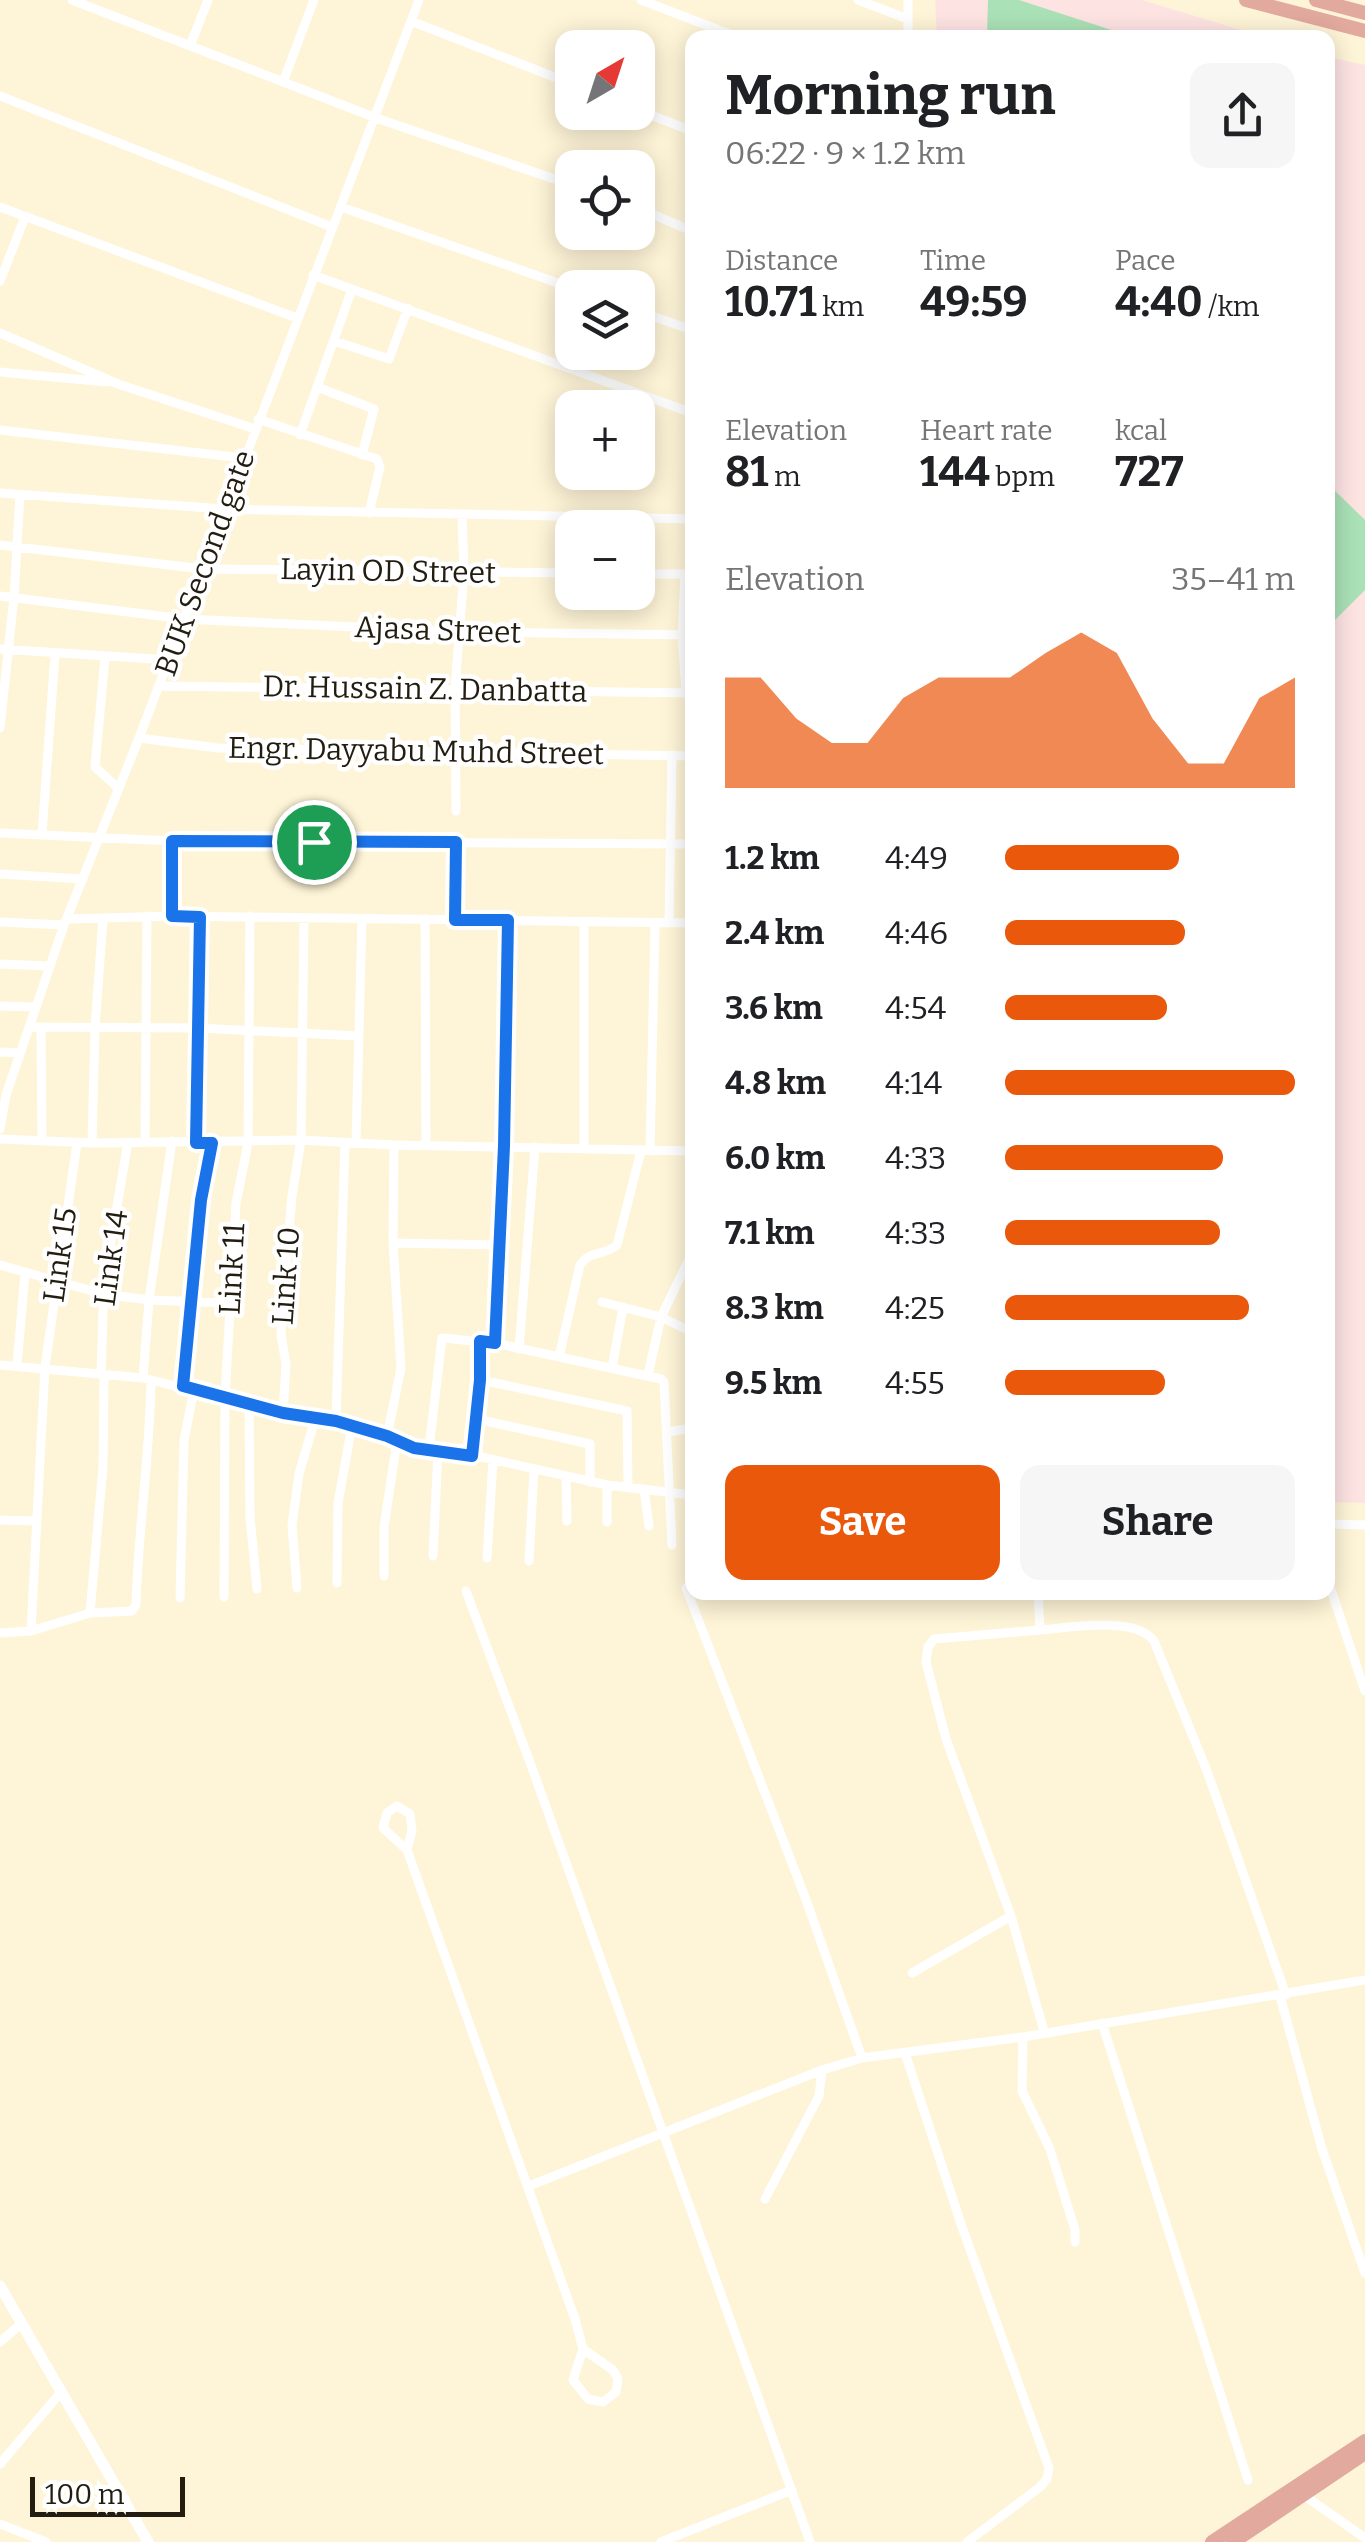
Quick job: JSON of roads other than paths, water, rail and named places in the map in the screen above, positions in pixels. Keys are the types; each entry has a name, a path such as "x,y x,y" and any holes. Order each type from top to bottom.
{"main road":[{"path":"1246,0 1365,31"},
{"path":"1316,0 1365,13"},
{"path":"1212,2542 1365,2441"},
{"path":"1233,2542 1365,2453"}],"street":[{"path":"72,0 376,118 555,180"},
{"path":"190,46 208,0"},
{"path":"284,82 314,0"},
{"name":"BUK Second gate","path":"0,1129 3,1095 34,1008 419,0"},
{"path":"641,0 719,30"},
{"path":"858,0 908,19"},
{"path":"908,0 908,30"},
{"path":"411,20 555,77"},
{"path":"0,96 332,227"},
{"path":"655,117 685,128"},
{"path":"0,207 296,318"},
{"path":"341,207 555,282"},
{"path":"655,215 685,228"},
{"path":"1,274 25,217"},
{"path":"314,275 685,410"},
{"path":"300,435 352,290"},
{"path":"334,341 389,360 408,308"},
{"path":"655,317 685,328"},
{"path":"0,332 118,384 300,435 380,462 369,513"},
{"path":"0,372 118,384"},
{"path":"317,386 374,409 362,455"},
{"path":"0,430 244,458"},
{"path":"0,493 224,509 685,519"},
{"path":"0,728 20,494"},
{"path":"456,811 455,689 464,572 462,516"},
{"name":"Layin OD Street","path":"0,544 203,569 555,573"},
{"path":"655,574 685,574"},
{"name":"Ajasa Street","path":"0,596 184,620 461,632 685,635"},
{"path":"4,650 169,660"},
{"path":"42,834 56,654"},
{"path":"105,657 95,767 118,788"},
{"name":"Dr. Hussain Z. Danbatta","path":"158,686 685,693"},
{"name":"Engr. Dayyabu Muhd Street","path":"139,738 218,748 685,756"},
{"path":"669,923 672,755"},
{"path":"0,833 172,841 685,844"},
{"path":"172,841 172,916"},
{"path":"455,920 456,842"},
{"path":"0,874 83,879"},
{"path":"145,1141 148,916"},
{"path":"0,922 250,916 685,923"},
{"name":"Link 11","path":"224,1597 225,1397 236,1203 248,1143 250,916"},
{"path":"196,1143 200,917"},
{"path":"92,1143 102,918"},
{"name":"Link 10","path":"283,1413 286,1364 280,1336 292,1196 302,1140 304,918"},
{"path":"425,919 426,1145"},
{"path":"336,1421 362,920"},
{"path":"495,1343 508,920"},
{"path":"584,922 584,1148"},
{"path":"559,1357 580,1265 590,1254 617,1245 645,1151 655,923"},
{"path":"0,964 50,966"},
{"path":"0,1006 34,1008"},
{"path":"29,1028 198,1028 358,1036"},
{"path":"41,1028 42,1140"},
{"path":"0,1052 20,1053"},
{"path":"0,1139 77,1143 302,1140 685,1151"},
{"path":"0,1633 31,1631 90,1613 132,1611 136,1605 141,1506 150,1446 150,1300 172,1141"},
{"name":"Link 14","path":"90,1613 103,1467 103,1294 128,1142"},
{"name":"Link 15","path":"31,1631 45,1367 77,1143"},
{"path":"180,1598 193,1302 201,1200 212,1143"},
{"path":"384,1576 384,1527 401,1368 393,1243 394,1145"},
{"path":"495,1343 504,1146"},
{"path":"519,1348 536,1147"},
{"path":"393,1243 499,1245"},
{"path":"0,1265 103,1294 230,1303"},
{"path":"648,1375 660,1317 685,1268"},
{"path":"17,1365 26,1273"},
{"path":"602,1302 660,1317 685,1329"},
{"path":"612,1368 623,1307"},
{"path":"433,1556 433,1450 440,1339 495,1343 648,1375 664,1382 672,1545"},
{"path":"472,1456 480,1341"},
{"path":"0,1365 147,1379 283,1413 352,1425 414,1448 493,1460 607,1485 685,1495"},
{"path":"480,1380 627,1412 628,1488"},
{"path":"249,1403 250,1516 257,1588"},
{"path":"297,1588 292,1524 299,1474 315,1418"},
{"path":"477,1420 590,1444 590,1482"},
{"path":"337,1584 338,1502 352,1425"},
{"path":"668,1432 685,1429"},
{"path":"487,1558 493,1460"},
{"path":"529,1561 534,1470"},
{"path":"566,1476 567,1522"},
{"path":"606,1522 607,1485"},
{"path":"644,1489 648,1526"},
{"path":"0,1520 37,1521"},
{"path":"1335,1524 1365,1525"},
{"path":"466,1592 810,2542"},
{"path":"691,1600 806,1897 862,2058"},
{"path":"1038,1600 1040,1630"},
{"path":"1335,1600 1365,1691"},
{"path":"1044,2031 1010,1916 946,1739 926,1654 934,1638 1129,1626 1149,1634 1154,1641 1207,1771 1283,1995 1322,2149 1365,2272"},
{"path":"407,1850 413,1822 406,1810 397,1806 387,1813 383,1828 407,1850 583,2349 613,2370 620,2382 616,2392 603,2402 588,2399 572,2380 583,2349"},
{"path":"912,1974 1010,1916"},
{"path":"528,2186 822,2070 862,2058 1023,2037 1365,1980"},
{"path":"1102,2023 1248,2480"},
{"path":"1023,2037 1022,2090 1050,2148 1074,2242"},
{"path":"905,2053 1048,2468 1047,2479 1040,2486 967,2542"},
{"path":"765,2199 820,2096 822,2070"},
{"path":"0,2286 148,2542"},
{"path":"0,2342 22,2322"},
{"path":"0,2464 62,2391"},
{"path":"662,2542 792,2490"},
{"path":"1302,2494 1365,2538"},
{"path":"0,2524 46,2542"}]}
